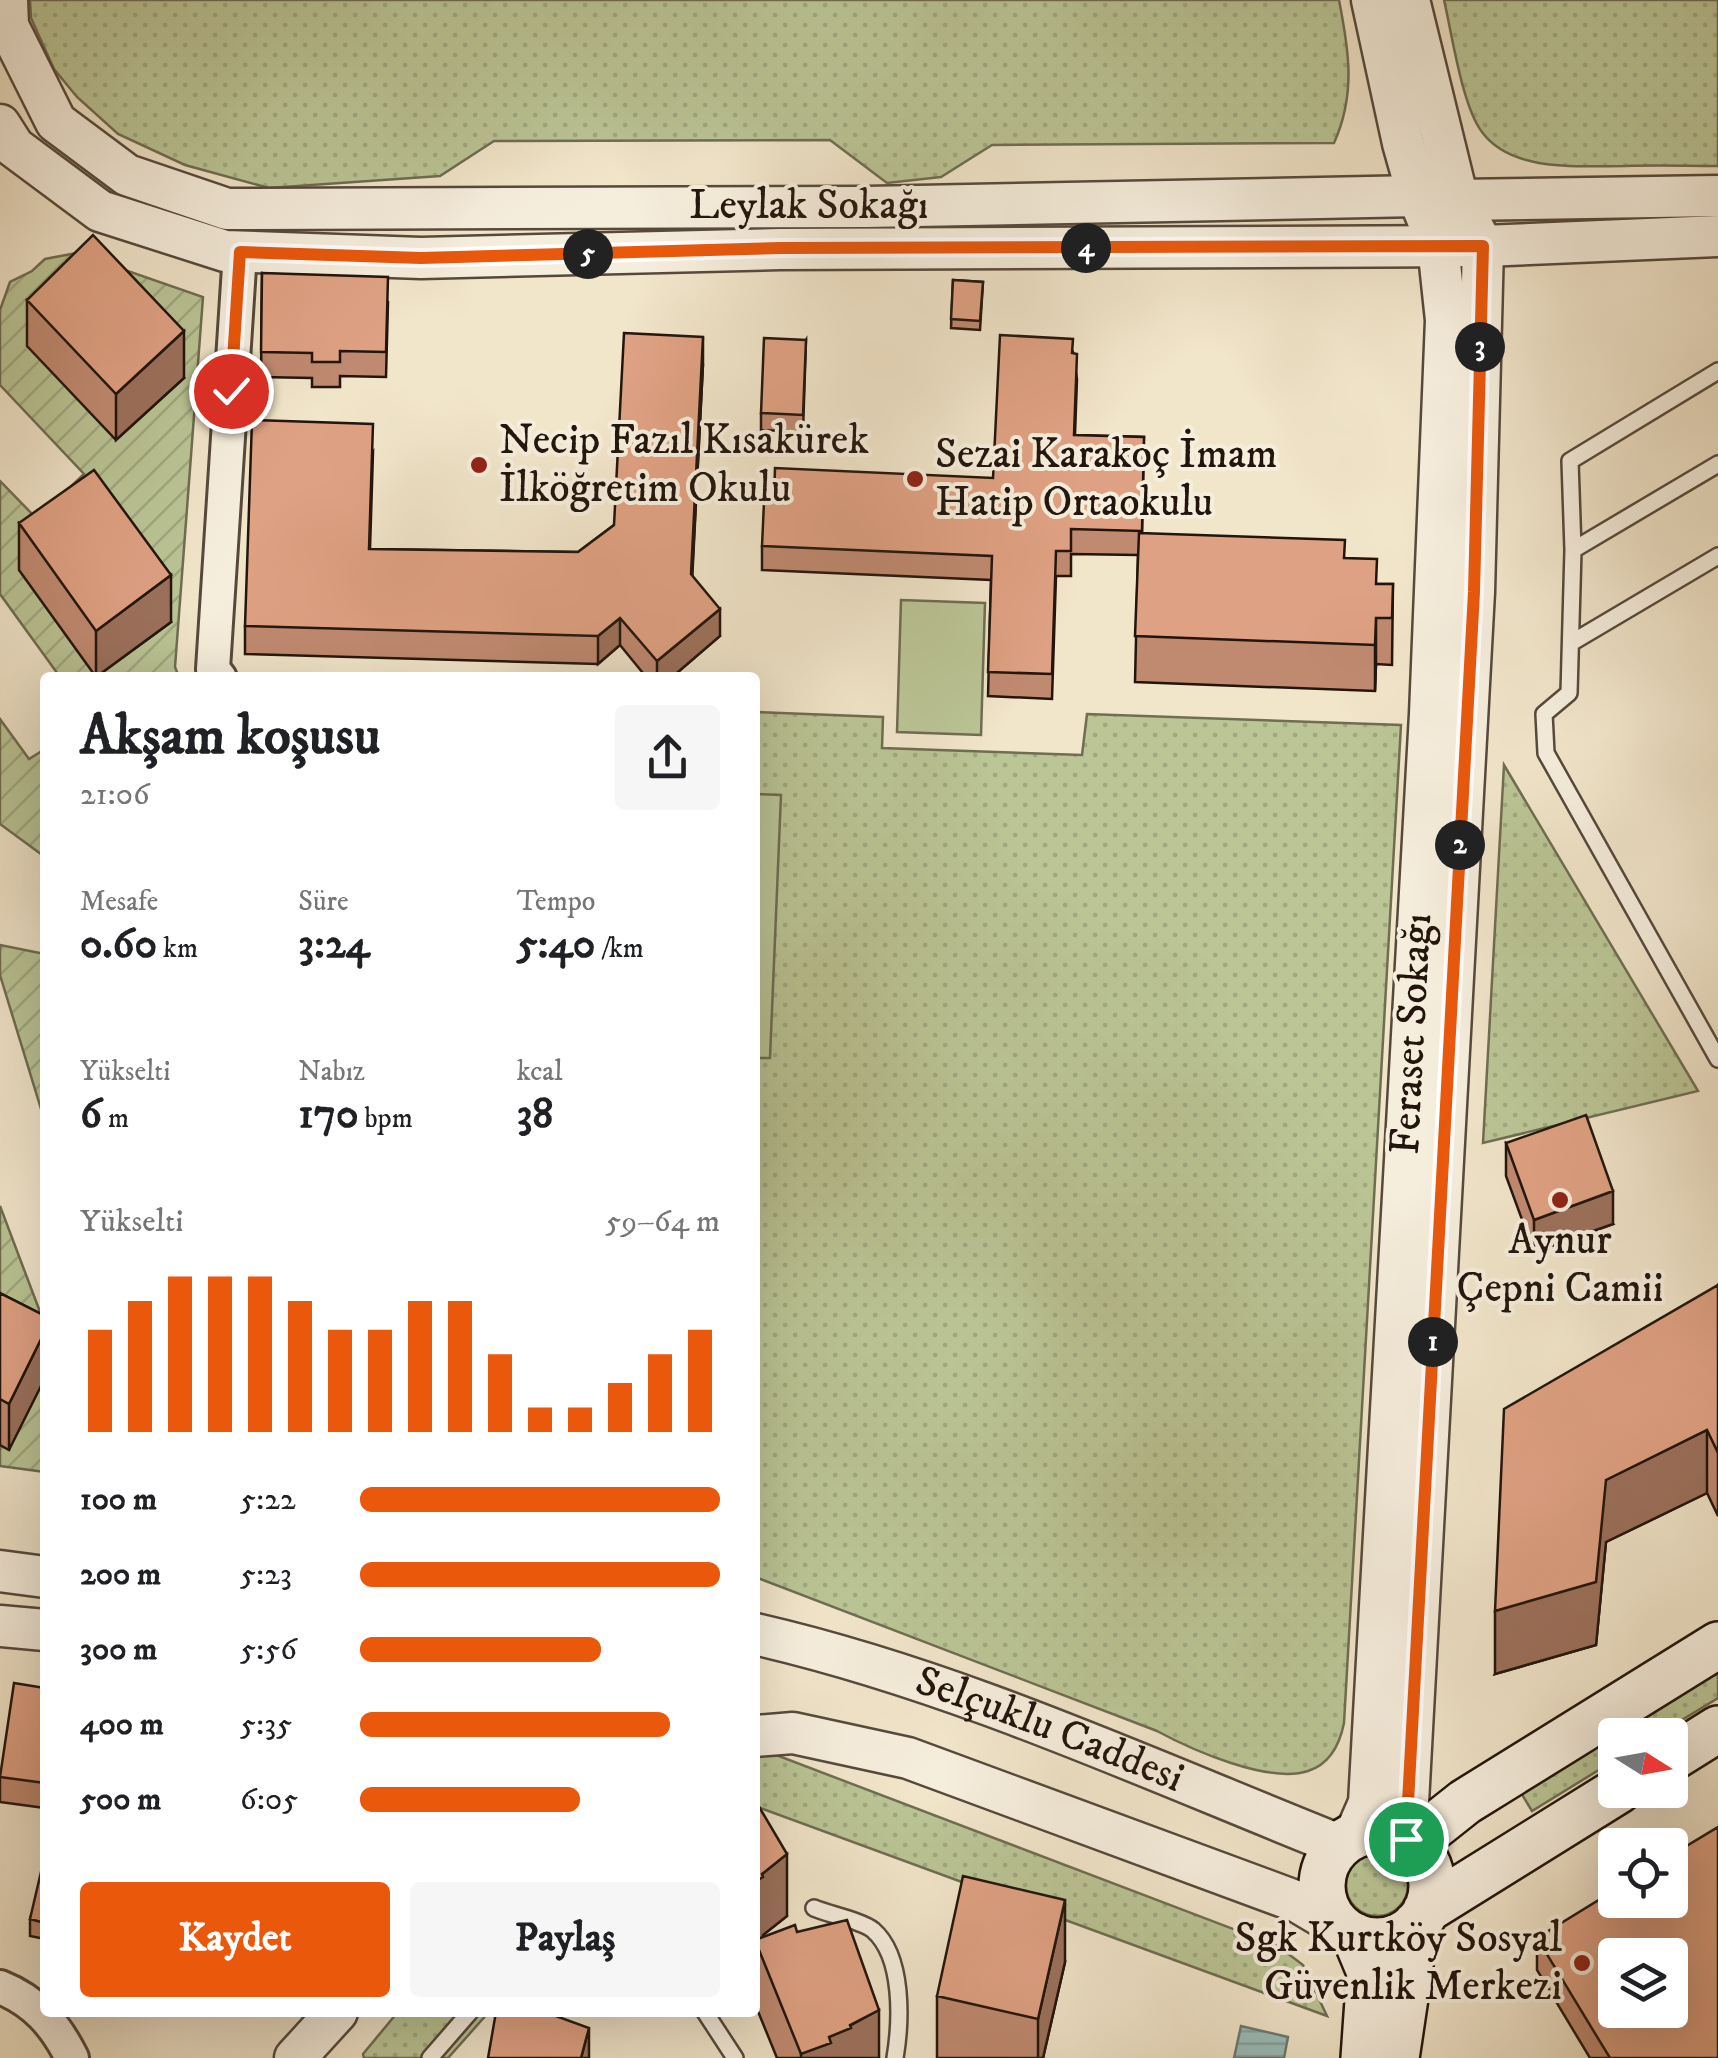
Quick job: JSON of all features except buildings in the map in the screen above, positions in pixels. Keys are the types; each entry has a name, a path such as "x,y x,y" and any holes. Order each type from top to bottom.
{"main road":[{"path":"1409,1842 1465,1802 1718,1645"},
{"path":"1688,1748 1718,1729"},
{"path":"1347,1932 1371,1941 1403,1934 1421,1917 1598,1804"},
{"path":"1364,2058 1370,1972 1347,1932 1329,1913 1322,1877 1328,1859 1347,1840 1372,1831 1390,1832 1409,1842 1427,1863 1431,1878 1431,1895 1421,1917 1396,2058"}],"street":[{"name":"Leylak Sokağı","path":"7,0 8,26 56,122 128,175 227,208 867,206 1418,196 1458,200 1718,196"},
{"name":"Feraset Sokağı","path":"1347,1840 1369,1803 1430,714 1446,320 1438,245 1402,143 1372,0"},
{"path":"1409,0 1458,200 1483,246 1474,592 1409,1842"},
{"name":"Leylak Sokağı","path":"0,125 14,146 100,211 211,249 240,252 421,258 780,248 1483,246 1718,236"},
{"path":"216,672 213,668 240,252"},
{"path":"0,1572 40,1576"},
{"path":"0,1626 40,1630"},
{"name":"Selçuklu Caddesi","path":"760,1635 914,1676 1347,1840"},
{"name":"Selçuklu Caddesi","path":"760,1736 792,1734 908,1758 1298,1902 1347,1932"},
{"path":"0,1987 27,1997 40,2011"},
{"path":"45,2017 59,2032 72,2058"},
{"path":"295,2058 332,2017"}],"lane":[{"path":"1718,372 1570,461 1570,692 1544,714 1546,754 1718,1059"},
{"path":"1573,550 1718,464"},
{"path":"1571,643 1718,556"},
{"path":"814,1908 873,1930 891,1959 898,1986 900,2028 895,2058"},
{"path":"430,2058 466,2017"},
{"path":"708,2017 735,2058"}],"green space":[{"path":"30,0 1339,0 1348,55 1348,90 1334,143 992,145 941,177 887,183 830,140 494,141 440,176 269,188 185,165 118,134 77,97 54,69 31,18"},
{"path":"1444,0 1718,0 1718,166 1548,164 1511,155 1495,145 1475,120 1458,69"},
{"path":"76,253 203,297 177,672 56,672 0,594 0,481 37,519 84,474 0,385 0,310 10,282 45,259"},
{"path":"901,600 985,603 981,735 897,732"},
{"path":"760,712 883,717 882,748 1082,755 1087,714 1401,725 1344,1723 1333,1752 1322,1763 1292,1774 1231,1763 760,1579"},
{"path":"0,719 29,759 40,752 40,853 0,824"},
{"path":"1504,765 1698,1091 1483,1143"},
{"path":"760,794 781,795 770,1058 760,1058"},
{"path":"0,945 40,953 40,1106 0,975"},
{"path":"0,1206 40,1312 40,1471 0,1466"},
{"path":"1718,1667 1718,1698 1685,1718 1634,1718"},
{"path":"1598,1740 1598,1770 1532,1811 1518,1788"},
{"path":"760,1749 1278,1946 1303,1965 1327,2016 760,1808"},
{"path":"1377,1854 1399,1863 1408,1885 1399,1907 1377,1916 1355,1907 1346,1885 1355,1863"},
{"path":"394,2017 484,2017 448,2058 364,2058 363,2054"}],"water":[{"path":"1241,2026 1288,2037 1284,2058 1234,2058"}],"place":[{"name":"Necip Fazıl Kısakürek İlköğretim Okulu","path":"479,465"},
{"name":"Sezai Karakoç İmam Hatip Ortaokulu","path":"915,479"},
{"name":"Aynur Çepni Camii","path":"1560,1200"},
{"name":"Sgk Kurtköy Sosyal Güvenlik Merkezi","path":"1582,1963"}],"route":[{"path":"231,391 240,252 421,258 780,248 1483,246 1474,592 1406,1839"}]}
